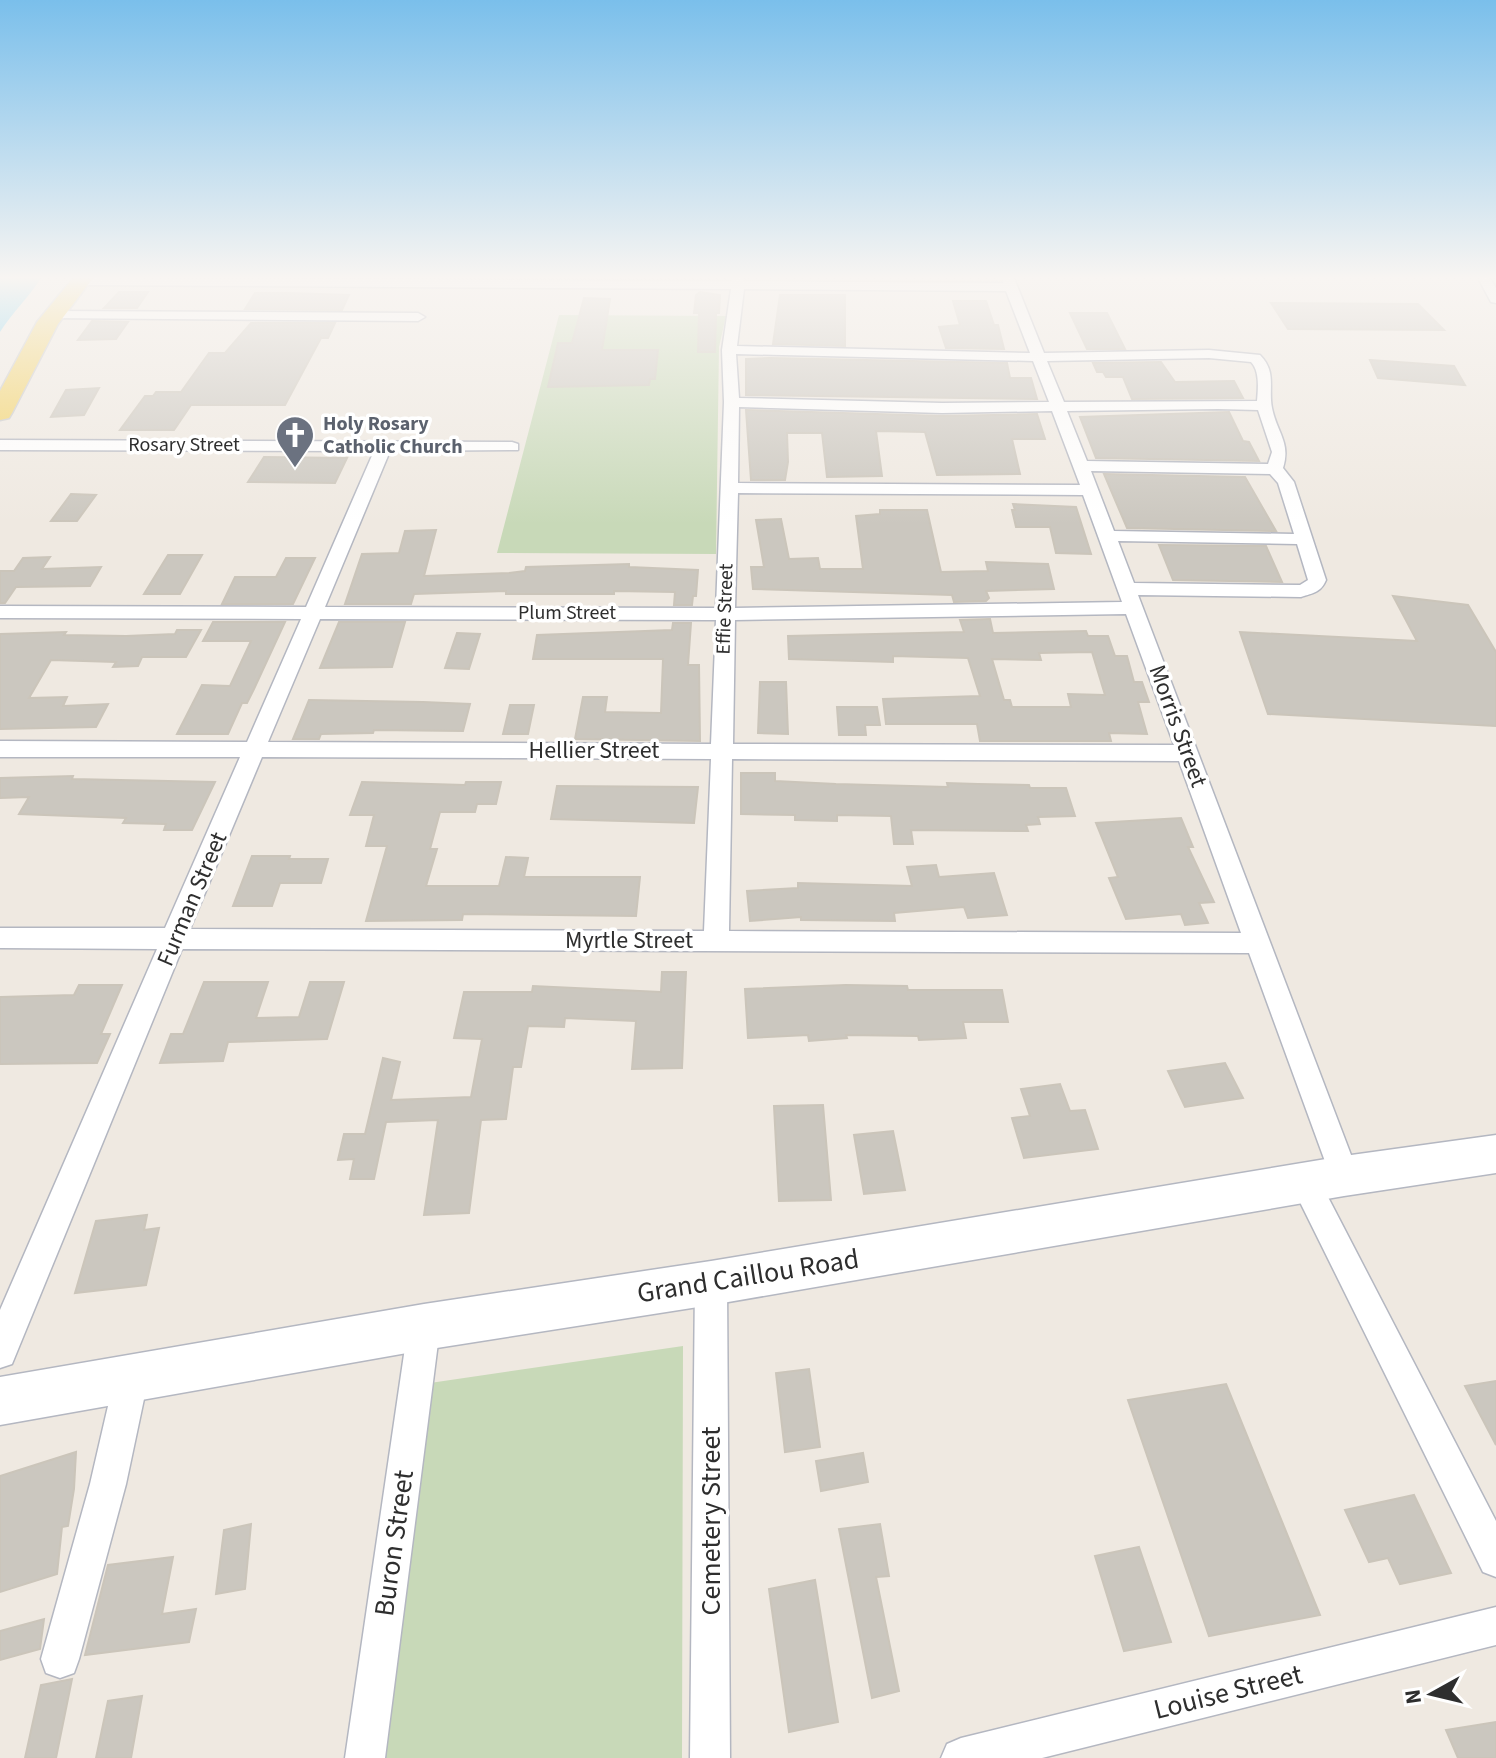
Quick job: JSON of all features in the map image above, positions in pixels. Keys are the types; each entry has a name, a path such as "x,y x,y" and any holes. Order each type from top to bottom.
{"main road":[{"path":"0,413 29,360"},
{"name":"Grand Caillou Road","path":"0,1401 424,1327 1496,1154"}],"street":[{"name":"Effie Street","path":"716,941 732,402 730,360"},
{"name":"Morris Street","path":"1038,360 1081,466 1258,943 1325,1180 1496,1559"},
{"path":"1257,360 1262,365 1266,388 1264,406 1280,452 1275,469"},
{"path":"732,402 942,408 1264,406"},
{"name":"Rosary Street","path":"0,445 512,447"},
{"name":"Furman Street","path":"0,1352 384,446"},
{"path":"1081,466 1275,469 1286,482 1303,539 1107,536"},
{"path":"729,488 1090,490"},
{"name":"Plum Street","path":"0,612 725,614 1301,591 1314,587 1317,580 1303,539"},
{"name":"Hellier Street","path":"0,749 1187,753"},
{"name":"Myrtle Street","path":"0,938 1258,943"},
{"name":"Cemetery Street","path":"710,1758 711,1283"},
{"name":"Buron Street","path":"365,1758 424,1327"},
{"path":"60,1659 108,1484 131,1380"},
{"name":"Louise Street","path":"961,1758 1496,1626"}],"green space":[{"path":"547,360 719,360 716,554 497,553"},
{"path":"683,1346 682,1758 383,1758 430,1383"}],"building":[{"path":"204,360 309,360 285,405 191,405 174,430 120,430 145,396 153,396 156,392 181,392"},
{"path":"554,360 657,360 655,379 650,379 649,385 548,387"},
{"path":"746,360 867,360 1007,363 1010,378 1031,378 1037,399 746,395"},
{"path":"1370,360 1454,366 1465,385 1378,378"},
{"path":"1161,362 1175,382 1234,381 1243,398 1132,399 1123,377 1106,377 1103,372 1097,372 1093,363"},
{"path":"99,388 84,415 51,417 66,390"},
{"path":"746,410 942,416 1037,414 1045,439 1012,439 1020,474 937,475 925,432 876,431 882,476 827,477 822,433 787,433 785,480 751,480"},
{"path":"1229,412 1243,441 1249,442 1259,461 1096,458 1080,417"},
{"name":"Holy Rosary Catholic Church","path":"264,457 347,458 335,483 248,482"},
{"path":"1104,474 1245,477 1276,531 1127,528"},
{"path":"71,494 96,495 77,521 51,521"},
{"path":"1013,504 1076,507 1091,554 1056,553 1050,527 1016,527"},
{"path":"880,510 927,510 941,572 988,571 986,562 1048,564 1054,589 986,591 989,598 986,601 954,602 952,595 753,589 751,567 764,567 756,520 781,519 789,559 818,558 820,569 863,569 856,516 880,514"},
{"path":"436,530 424,576 509,573 525,571 526,567 629,564 629,567 698,570 696,596 693,596 692,605 674,605 675,592 506,594 506,591 414,594 411,604 345,604 362,554 399,553 405,531"},
{"path":"1159,545 1266,546 1282,582 1173,580"},
{"path":"168,555 202,555 180,594 144,594"},
{"path":"50,557 42,569 101,567 90,586 16,587 5,603 0,603 0,571 14,571 23,558"},
{"path":"286,558 315,558 293,604 222,604 235,577 276,577"},
{"path":"1393,596 1468,605 1496,652 1496,726 1268,714 1240,632 1417,641"},
{"path":"990,619 993,633 1086,631 1088,636 1108,636 1115,656 1127,656 1134,682 1142,682 1149,702 1138,702 1147,734 1109,733 1111,741 980,741 977,724 886,724 883,699 980,696 968,658 893,656 893,662 789,659 788,636 964,632 960,620","holes":["1092,652 1105,695 1068,694 1071,707 1012,707 1010,700 1004,700 992,659 1041,660 1039,653"]},
{"path":"213,622 285,622 247,703 242,703 228,734 177,734 202,685 230,686 251,641 203,641"},
{"path":"339,622 405,622 392,667 320,668"},
{"path":"673,623 691,623 688,665 699,665 700,741 575,739 583,697 607,697 605,712 661,713 663,659 533,659 537,635 672,630"},
{"path":"177,630 201,630 186,657 142,657 138,666 113,667 116,662 51,660 29,698 67,697 63,706 108,704 96,727 0,729 0,634 66,632 64,635 126,636 175,634"},
{"path":"457,633 480,634 469,669 445,668"},
{"path":"760,682 786,682 788,734 758,733"},
{"path":"309,700 470,704 463,731 374,730 373,733 321,734 319,739 293,739"},
{"path":"510,705 534,705 528,734 503,734"},
{"path":"837,707 877,707 880,725 865,725 866,735 839,735"},
{"path":"741,773 775,773 775,781 836,784 948,787 947,783 1066,788 1075,816 1038,817 1040,824 1026,825 1028,831 911,830 913,844 894,844 891,816 837,815 837,821 795,820 795,815 741,814"},
{"path":"73,776 72,779 215,782 192,830 164,830 166,824 123,823 126,818 19,814 29,797 0,798 0,778"},
{"path":"362,782 465,785 466,782 501,782 496,804 477,804 475,812 440,812 430,849 437,849 426,886 499,886 506,857 528,858 524,877 640,877 636,916 463,914 462,920 366,921 387,846 366,846 374,815 350,815"},
{"path":"557,786 698,787 694,823 551,819"},
{"path":"1181,818 1193,847 1188,847 1214,902 1199,903 1208,923 1185,925 1181,914 1126,919 1109,878 1118,877 1096,823"},
{"path":"252,856 328,859 321,883 280,883 272,906 233,906"},
{"path":"936,865 939,877 994,873 1007,915 968,918 964,907 894,913 895,921 801,920 801,917 750,921 747,891 798,888 798,883 912,886 907,867"},
{"path":"662,972 686,972 682,1068 632,1069 636,1021 565,1018 564,1027 528,1026 521,1067 513,1067 506,1119 481,1120 469,1213 424,1215 438,1120 386,1122 374,1179 350,1179 354,1159 338,1160 344,1134 365,1134 383,1058 400,1062 391,1100 471,1097 482,1039 454,1038 464,992 532,992 533,986 661,992"},
{"path":"204,982 268,982 256,1018 299,1017 310,982 344,982 327,1039 228,1042 223,1061 160,1063 171,1034 183,1034"},
{"path":"79,985 122,985 101,1034 110,1034 97,1063 0,1064 0,997 74,995"},
{"path":"907,986 908,990 1002,990 1008,1022 963,1022 966,1038 919,1040 918,1036 846,1035 847,1038 809,1041 808,1035 748,1038 745,989"},
{"path":"1225,1063 1243,1098 1185,1107 1168,1071"},
{"path":"1060,1084 1070,1111 1085,1110 1098,1149 1024,1158 1012,1118 1030,1116 1021,1089"},
{"path":"823,1105 831,1200 779,1201 774,1106"},
{"path":"893,1131 905,1190 864,1194 854,1135"},
{"path":"147,1215 144,1230 159,1228 146,1285 75,1293 96,1221"},
{"path":"809,1369 820,1447 785,1452 776,1373"},
{"path":"1496,1381 1496,1445 1465,1386"},
{"path":"1226,1384 1320,1615 1209,1636 1128,1400"},
{"path":"76,1452 74,1489 68,1526 62,1527 57,1574 0,1592 0,1476"},
{"path":"863,1453 868,1482 821,1491 816,1461"},
{"path":"1414,1495 1451,1573 1400,1584 1388,1558 1369,1562 1345,1510"},
{"path":"251,1524 245,1589 216,1594 224,1530"},
{"path":"880,1524 889,1576 876,1577 899,1691 872,1698 839,1529"},
{"path":"1139,1547 1171,1642 1124,1651 1095,1556"},
{"path":"173,1557 162,1614 196,1609 189,1642 85,1655 108,1565"},
{"path":"815,1580 838,1722 789,1732 769,1589"},
{"path":"44,1619 40,1649 0,1660 0,1631"},
{"path":"72,1679 56,1758 25,1758 41,1685"},
{"path":"142,1696 131,1758 96,1758 108,1701"},
{"path":"1496,1722 1496,1758 1458,1758 1446,1730"}],"place":[{"name":"Holy Rosary Catholic Church","path":"295,469"}]}
